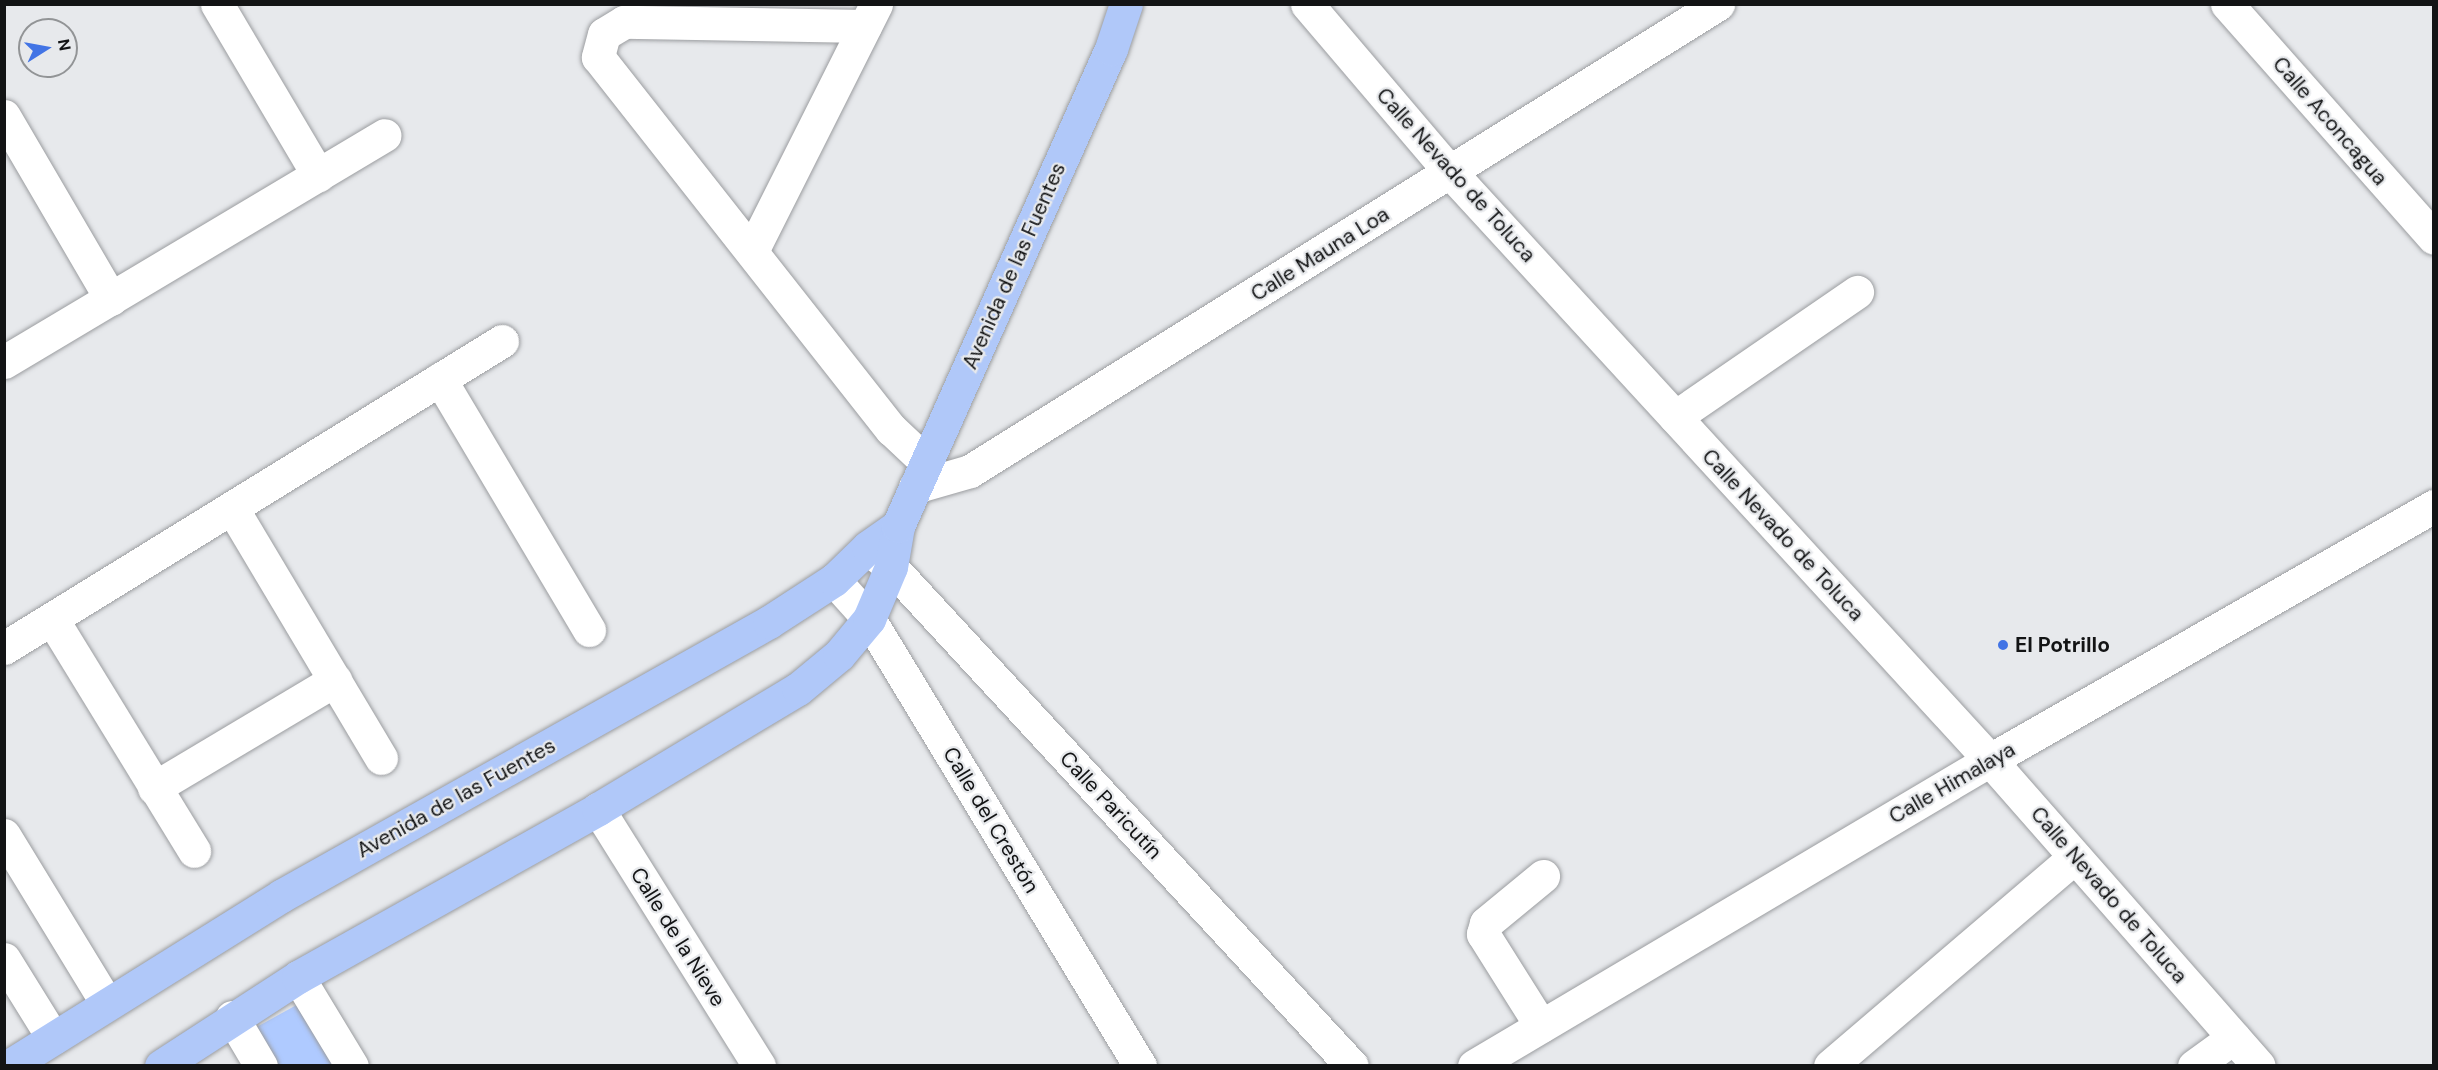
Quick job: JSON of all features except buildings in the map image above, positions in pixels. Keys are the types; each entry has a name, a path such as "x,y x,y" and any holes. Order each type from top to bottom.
{"main road":[{"name":"Avenida de las Fuentes","path":"9,1065 281,896 769,622 834,580 879,557 898,526 1106,60 1126,4"},
{"path":"161,1065 232,1017 298,977 598,809 798,689 839,655 869,619 879,557"}],"street":[{"path":"217,4 318,175"},
{"name":"Calle Nevado de Toluca","path":"1308,4 1451,173 1990,760 2259,1065"},
{"name":"Calle Mauna Loa","path":"920,474 970,471 1451,173 1718,4"},
{"name":"Calle Aconcagua","path":"2227,4 2433,238"},
{"path":"752,251 871,15 624,22 604,34 598,57 891,429 920,474"},
{"path":"6,124 111,299"},
{"path":"4,362 385,135"},
{"path":"1675,417 1857,292"},
{"path":"4,648 502,341"},
{"path":"440,379 589,630"},
{"name":"Calle Himalaya","path":"1474,1065 1990,760 2433,506"},
{"path":"232,508 381,758"},
{"name":"Calle Paricutín","path":"879,557 1352,1065"},
{"name":"Calle del Crestón","path":"834,580 869,619 1140,1065"},
{"path":"52,619 194,851"},
{"path":"154,788 334,680"},
{"name":"Calle de la Nieve","path":"598,809 759,1065"},
{"path":"4,835 106,1004"},
{"path":"1830,1065 2075,857"},
{"path":"1541,1026 1483,934 1486,923 1543,876"},
{"path":"4,959 52,1038"},
{"path":"298,977 352,1065"},
{"path":"232,1017 261,1065"},
{"path":"2194,1065 2234,1037"}],"shaded area":[{"path":"302,1002 341,1065 274,1065 253,1029"}],"place":[{"name":"El Potrillo","path":"2003,645"}]}
